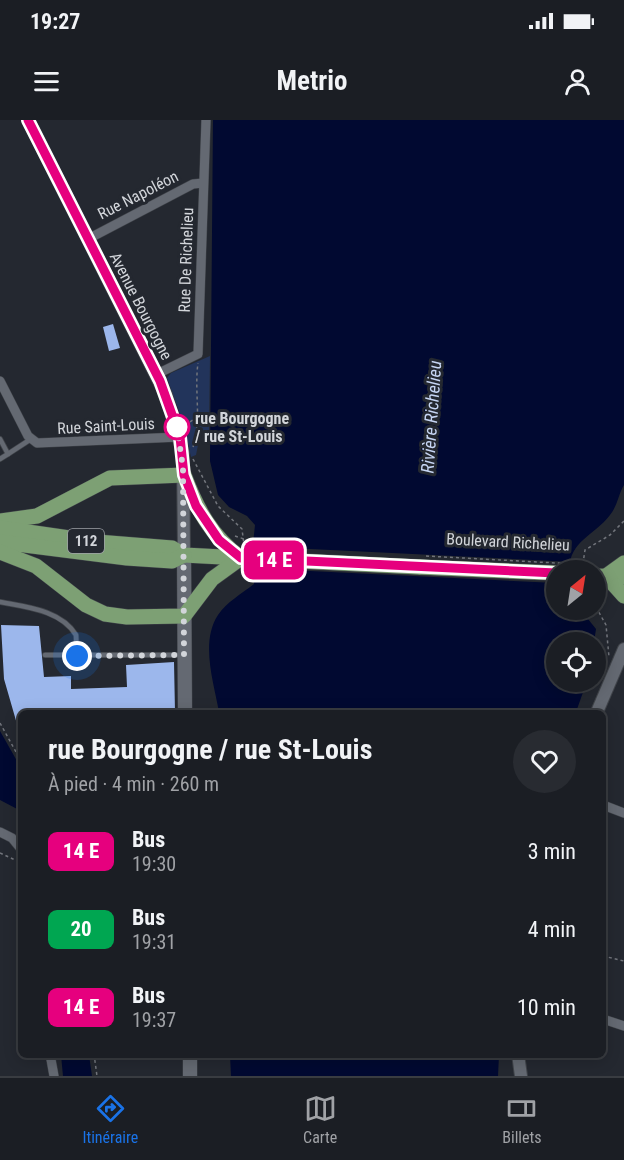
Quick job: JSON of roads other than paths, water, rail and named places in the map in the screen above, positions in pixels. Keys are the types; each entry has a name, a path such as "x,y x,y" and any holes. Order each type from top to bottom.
{"main road":[{"path":"0,522 37,516 110,478 184,475 206,524 219,540 242,554 207,584 184,616"},
{"name":"112","path":"0,528 97,542 172,548 184,555"},
{"name":"112","path":"0,542 116,557 172,561 184,555 242,554"},
{"path":"0,552 36,566 86,605 105,615 184,616"},
{"name":"Boulevard Richelieu","path":"242,554 420,562 546,572"},
{"path":"184,555 185,710"},
{"path":"606,569 624,563"},
{"path":"606,574 624,577"},
{"path":"606,579 624,596"},
{"path":"190,1058 190,1076"}],"street":[{"name":"Avenue Bourgogne","path":"27,120 157,374 182,431 184,555"},
{"name":"Rue De Richelieu","path":"157,374 198,354 206,120"},
{"name":"Rue Napoléon","path":"88,238 193,184 203,183"},
{"path":"1,385 33,441"},
{"name":"Rue Saint-Louis","path":"33,441 182,431"},
{"path":"598,710 624,649"},
{"path":"606,806 624,813"},
{"path":"0,832 12,838 18,845"},
{"path":"606,1020 624,1026"},
{"path":"51,1058 54,1076"},
{"path":"519,1058 521,1076"}],"lane":[{"path":"0,439 8,454"},
{"path":"0,459 33,441"},
{"path":"0,602 34,608 66,624 76,635 77,656"},
{"path":"45,655 184,655"}],"water":[{"name":"Rivière Richelieu","path":"213,120 624,120 624,485 610,515 578,545 570,560 546,560 546,620 589,620 596,629 596,632 546,632 546,692 583,692 577,710 219,710 210,663 210,637 222,610 254,584 254,574 250,572 255,525 247,516 229,507 218,495 210,461"},
{"path":"0,731 18,763 18,809 0,800"},
{"path":"61,1058 89,1058 92,1076 63,1076"},
{"path":"230,1058 499,1058 498,1076 231,1076"}],"place":[{"name":"rue Bourgogne / rue St-Louis","path":"177,427"}]}
